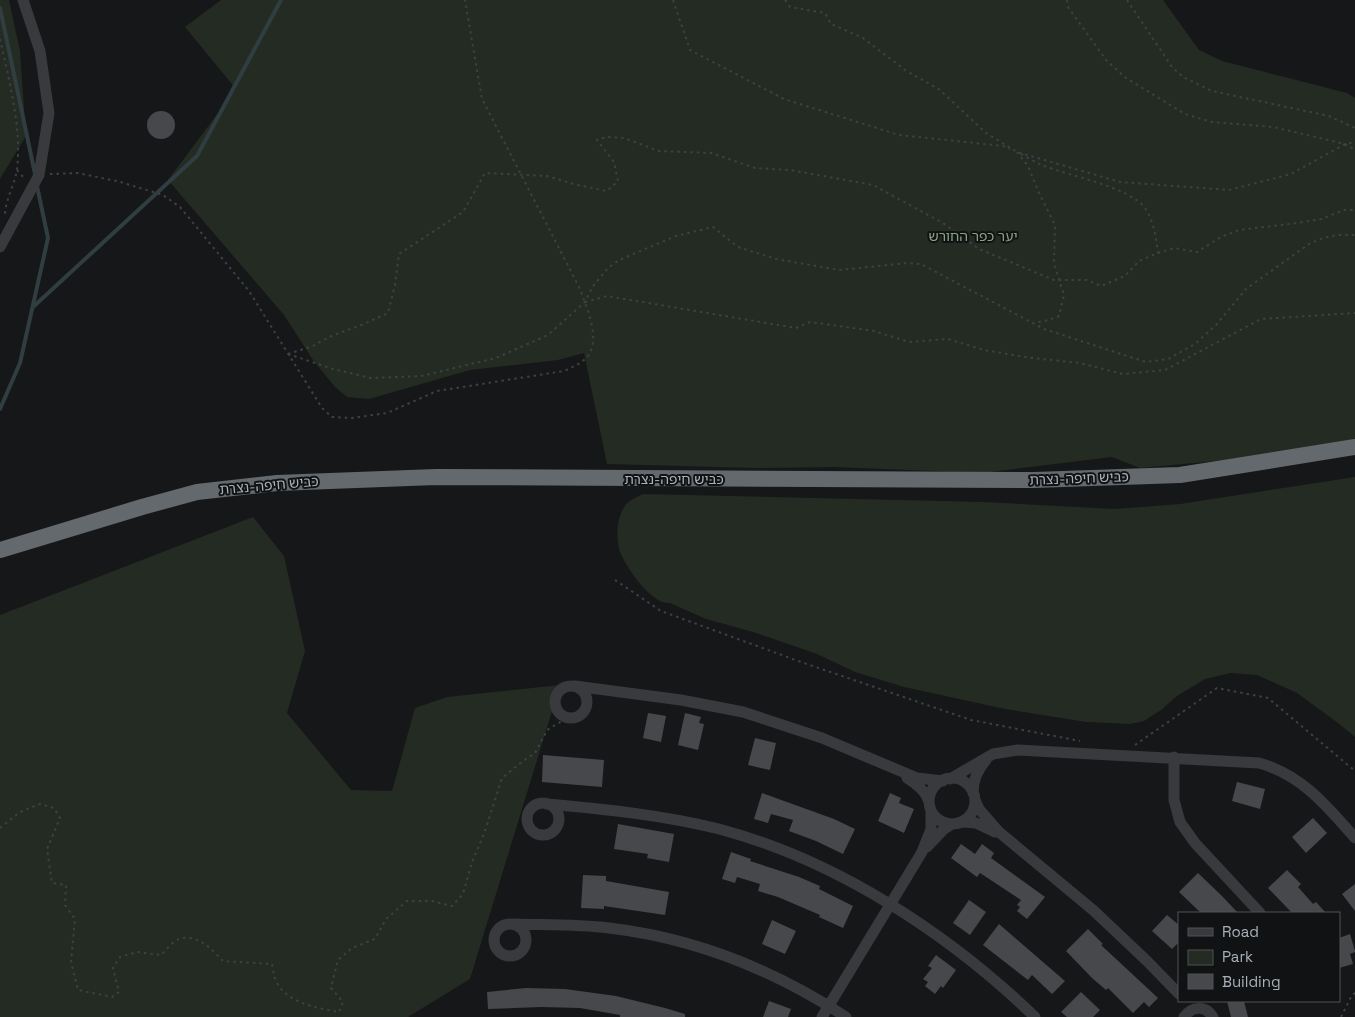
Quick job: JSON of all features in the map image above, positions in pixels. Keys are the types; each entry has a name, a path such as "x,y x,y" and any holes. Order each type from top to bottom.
{"highway":[{"name":"כביש חיפה-נצרת","path":"0,550 197,492 277,483 436,477 1034,480 1180,475 1355,447"}],"street":[{"path":"0,247 39,175 49,113 40,51 23,0"},
{"path":"616,691 598,695 587,705 580,716 567,718 556,710 555,697 561,689 570,686 616,691 681,700 743,712 822,738 917,778 962,780 968,784 983,814 1002,834 1098,914 1147,961 1178,995"},
{"path":"575,686 583,691 587,705"},
{"path":"822,1017 922,852 930,829 930,794 934,787 982,759 998,752 1018,750 1174,757 1246,761 1275,767 1308,787 1355,838"},
{"path":"922,852 939,834 973,812 973,784 976,774 987,759 998,752"},
{"path":"1174,757 1174,800 1180,822 1195,844 1259,912"},
{"path":"888,767 923,790 927,795 935,816 941,822 976,824 1002,834"},
{"path":"590,807 566,813 555,830 547,835 534,834 528,827 526,819 529,810 537,804 546,804 590,807 659,816 743,836 829,870 891,904 976,966 1035,1017"},
{"path":"546,804 555,808 559,822"},
{"path":"514,924 522,929 526,938"},
{"path":"543,925 531,932 526,938 524,948 518,954 506,956 498,952 493,940 496,931 504,925 543,925 634,931 688,943 774,975 846,1017"},
{"path":"1180,1002 1183,1017"},
{"path":"1188,1002 1197,1008 1207,1010 1213,1017"},
{"path":"1183,1017 1188,1011 1197,1008"}],"path":[{"path":"39,175 77,173 117,180 163,195 180,207 249,291 322,408 332,416 352,418 387,413 437,391 564,371 581,362 589,355 594,339 585,302 482,99 465,0"},
{"path":"673,0 690,50 784,99 899,135 1003,146 1043,165 1079,176 1130,196 1145,208 1155,230 1158,253"},
{"path":"785,0 790,7 825,14 831,24 863,38 905,70 940,90 986,132 1017,152 1120,182 1229,190 1291,174 1345,144 1355,142"},
{"path":"1067,0 1068,7 1106,60 1126,78 1186,114 1212,122 1273,127 1345,144 1355,150"},
{"path":"1127,0 1172,66 1183,77 1212,91 1329,116 1355,128"},
{"path":"0,39 11,90 18,142 17,170"},
{"path":"288,354 312,346 388,313 395,284 399,254 462,212 486,173 546,176 607,191 618,180 614,162 597,140 607,137 624,138 659,151 711,153 755,168 790,170 873,185 943,223 979,249 1054,280 1087,280 1101,286 1125,276 1139,260 1174,248 1197,252 1221,237 1239,230 1321,219 1344,210 1355,210"},
{"path":"1017,152 1028,166 1054,225 1054,264 1064,295 1059,316 1033,323"},
{"path":"288,354 333,369 371,378 421,376 496,358 548,335 585,302 593,286 608,268 619,260 676,236 713,227 738,247 776,259 839,270 907,263 921,264 1044,329 1146,362 1168,359 1195,344 1217,324 1246,289 1309,244 1337,235 1355,236"},
{"path":"585,302 607,296 796,328 810,322 874,330 909,342 948,339 984,350 1032,358 1080,362 1123,374 1165,370 1261,319 1355,313"},
{"path":"615,580 662,611 801,662 971,720 1088,742"},
{"path":"1135,744 1217,688 1268,698 1355,771"},
{"path":"0,828 20,812 40,804 54,808 60,818 47,849 52,883 66,886 65,905 75,919 71,962 78,990 112,997 119,992 113,968 120,957 138,952 161,955 178,939 193,938 208,946 224,961 272,964 277,983 290,997 312,1007 339,1012 343,1002 331,988 338,960 352,948 375,939 386,919 407,901 432,902 452,906 463,894 472,862 484,834 502,778 535,753 547,730 567,718"},
{"path":"1341,1017 1352,995 1355,993"}],"green space":[{"path":"0,0 9,0 20,51 26,136 0,179"},
{"name":"יער כפר החורש","path":"221,0 1163,0 1199,50 1222,61 1347,93 1355,98 1355,439 1331,445 1238,459 1140,468 1112,457 982,473 834,467 755,468 607,464 584,353 558,360 470,370 369,399 347,397 335,387 313,360 284,315 168,180 236,89 185,27"},
{"path":"1355,477 1355,737 1297,693 1257,675 1231,673 1205,679 1177,696 1144,721 1130,724 1086,722 1005,709 904,687 855,672 817,654 753,632 706,619 655,598 632,574 619,549 618,538 619,522 625,505 643,494 984,502 1115,509 1180,504"},
{"path":"253,517 284,556 305,651 287,713 351,790 392,791 415,708 447,697 560,685 470,979 408,1017 0,1017 0,615"}],"building":[{"path":"161,111 171,115 175,125 171,135 161,139 151,135 147,125 151,115"},
{"path":"648,713 666,716 661,742 643,738"},
{"path":"685,713 701,717 699,723 704,724 698,750 678,745"},
{"path":"755,738 776,743 770,770 748,765"},
{"path":"543,755 604,760 602,787 542,782"},
{"path":"1237,782 1265,789 1260,809 1232,801"},
{"path":"762,793 834,819 855,829 843,854 789,831 793,820 771,814 768,823 754,819"},
{"path":"890,793 901,798 899,803 914,809 904,833 878,821"},
{"path":"1313,818 1327,833 1306,853 1292,837"},
{"path":"618,824 674,834 669,862 647,858 648,854 614,849"},
{"path":"961,844 975,854 982,844 994,853 991,858 1045,897 1027,919 1017,911 1020,907 1017,905 1021,900 980,873 977,877 951,858"},
{"path":"731,852 751,859 750,861 820,886 819,889 853,906 843,928 819,917 820,915 778,897 758,891 760,884 737,877 735,883 722,879"},
{"path":"1287,870 1301,884 1298,887 1313,904 1316,902 1325,912 1291,912 1268,888"},
{"path":"1198,873 1237,912 1200,912 1179,892"},
{"path":"583,875 606,876 606,881 669,892 665,915 604,906 604,909 581,908"},
{"path":"1355,884 1355,911 1342,894"},
{"path":"969,900 986,912 970,935 953,923"},
{"path":"1167,915 1178,924 1178,943 1172,949 1152,931"},
{"path":"772,920 796,931 785,954 762,944"},
{"path":"999,924 1065,981 1052,994 1032,975 1028,980 983,945"},
{"path":"1088,929 1103,944 1101,945 1158,998 1149,1007 1144,1002 1133,1013 1108,988 1106,990 1092,978 1066,951"},
{"path":"1350,934 1355,952 1350,954 1353,964 1340,968 1340,938"},
{"path":"936,955 956,970 943,988 941,986 935,994 925,986 928,982 923,979 932,968 928,966"},
{"path":"526,988 565,989 616,996 685,1014 685,1017 620,1017 620,1015 580,1008 488,1009 487,992"},
{"path":"1081,992 1100,1010 1093,1017 1067,1017 1061,1012"},
{"path":"769,1001 791,1009 788,1017 763,1017"},
{"path":"1227,1002 1244,1002 1248,1017 1231,1017"}],"waterway":[{"path":"33,307 197,156 281,0"},
{"path":"0,8 35,174"},
{"path":"0,409 20,363 48,238 37,186"}]}
